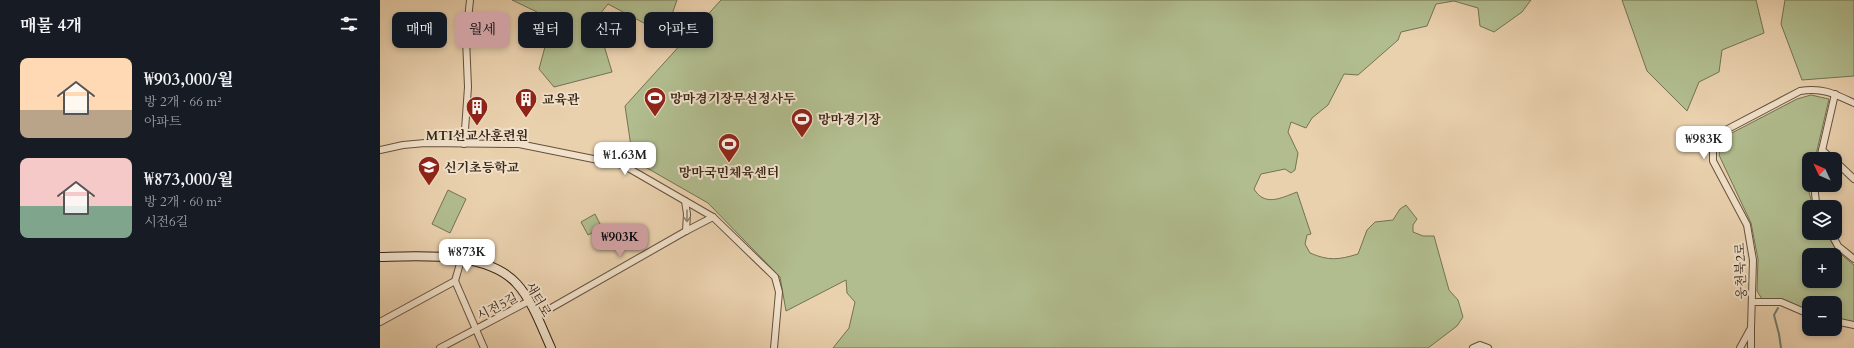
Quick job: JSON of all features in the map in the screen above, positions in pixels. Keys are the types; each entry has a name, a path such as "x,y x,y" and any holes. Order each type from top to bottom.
{"street":[{"path":"464,144 468,87 466,39 470,0"},
{"name":"웅천북2로","path":"1740,348 1751,328 1753,260 1750,236 1743,217 1713,161 1713,145 1716,139 1724,131 1797,92 1818,89 1836,94 1854,103"},
{"path":"1822,150 1836,94"},
{"path":"380,150 403,145 519,144 612,162 635,172 713,217 768,271 778,284 779,292 774,348"},
{"path":"1842,168 1854,179"},
{"path":"685,201 687,214 686,231"},
{"path":"537,316 713,217"},
{"path":"1835,240 1838,246 1854,259"},
{"name":"새터로","path":"380,257 437,256 486,264 502,272 517,284 529,302 551,348"},
{"path":"380,322 455,281 461,260"},
{"name":"시전5길","path":"455,281 476,329"},
{"name":"시전5길","path":"444,347 529,302"},
{"path":"1752,302 1781,302 1802,311"},
{"path":"1842,322 1854,325"},
{"path":"1751,328 1751,348"},
{"path":"476,329 484,348"},
{"path":"1473,348 1480,346 1488,348"}],"green space":[{"path":"512,0 677,0 673,12 644,12 644,23 636,19 636,12 623,12 608,4 602,12 581,12 581,48 605,48 612,72 554,87 539,69 545,48 573,48 573,12 537,12"},
{"path":"721,0 1531,0 1522,12 1494,32 1480,26 1478,8 1454,1 1436,4 1427,26 1401,32 1398,40 1358,75 1344,74 1328,105 1312,118 1306,128 1291,122 1288,132 1298,153 1295,170 1291,173 1285,169 1261,174 1254,189 1258,195 1263,198 1274,200 1297,192 1311,234 1307,235 1305,244 1310,253 1334,259 1345,258 1358,254 1367,230 1375,222 1393,220 1400,209 1406,205 1417,219 1413,225 1413,232 1423,236 1434,236 1449,290 1458,300 1463,317 1457,326 1428,348 833,348 849,328 855,302 847,293 846,280 786,311 780,277 708,203 633,160 625,106 678,48 713,48 713,12 710,12"},
{"path":"1622,0 1756,0 1764,33 1722,50 1719,72 1699,82 1687,111 1647,71"},
{"path":"1785,0 1854,0 1854,76 1802,80 1781,24"},
{"path":"1811,95 1829,99 1817,152 1802,152 1802,192 1809,192 1811,200 1802,200 1802,240 1830,240 1835,248 1802,248 1802,288 1842,288 1842,255 1854,265 1854,322 1842,320 1842,296 1802,296 1802,309 1780,299 1762,299 1757,291 1758,259 1751,223 1719,155 1722,142 1728,135 1797,99"},
{"path":"448,190 466,199 450,233 432,224"},
{"path":"595,214 602,228 588,235 581,222"}],"waterway":[{"path":"1778,308 1774,315 1781,348"}],"place":[{"name":"교육관","path":"526,118"},
{"name":"망마경기장무선정사두","path":"655,118"},
{"name":"MTI선교사훈련원","path":"477,126"},
{"name":"망마경기장","path":"802,138"},
{"name":"망마국민체육센터","path":"729,164"},
{"name":"신기초등학교","path":"429,186"}]}
